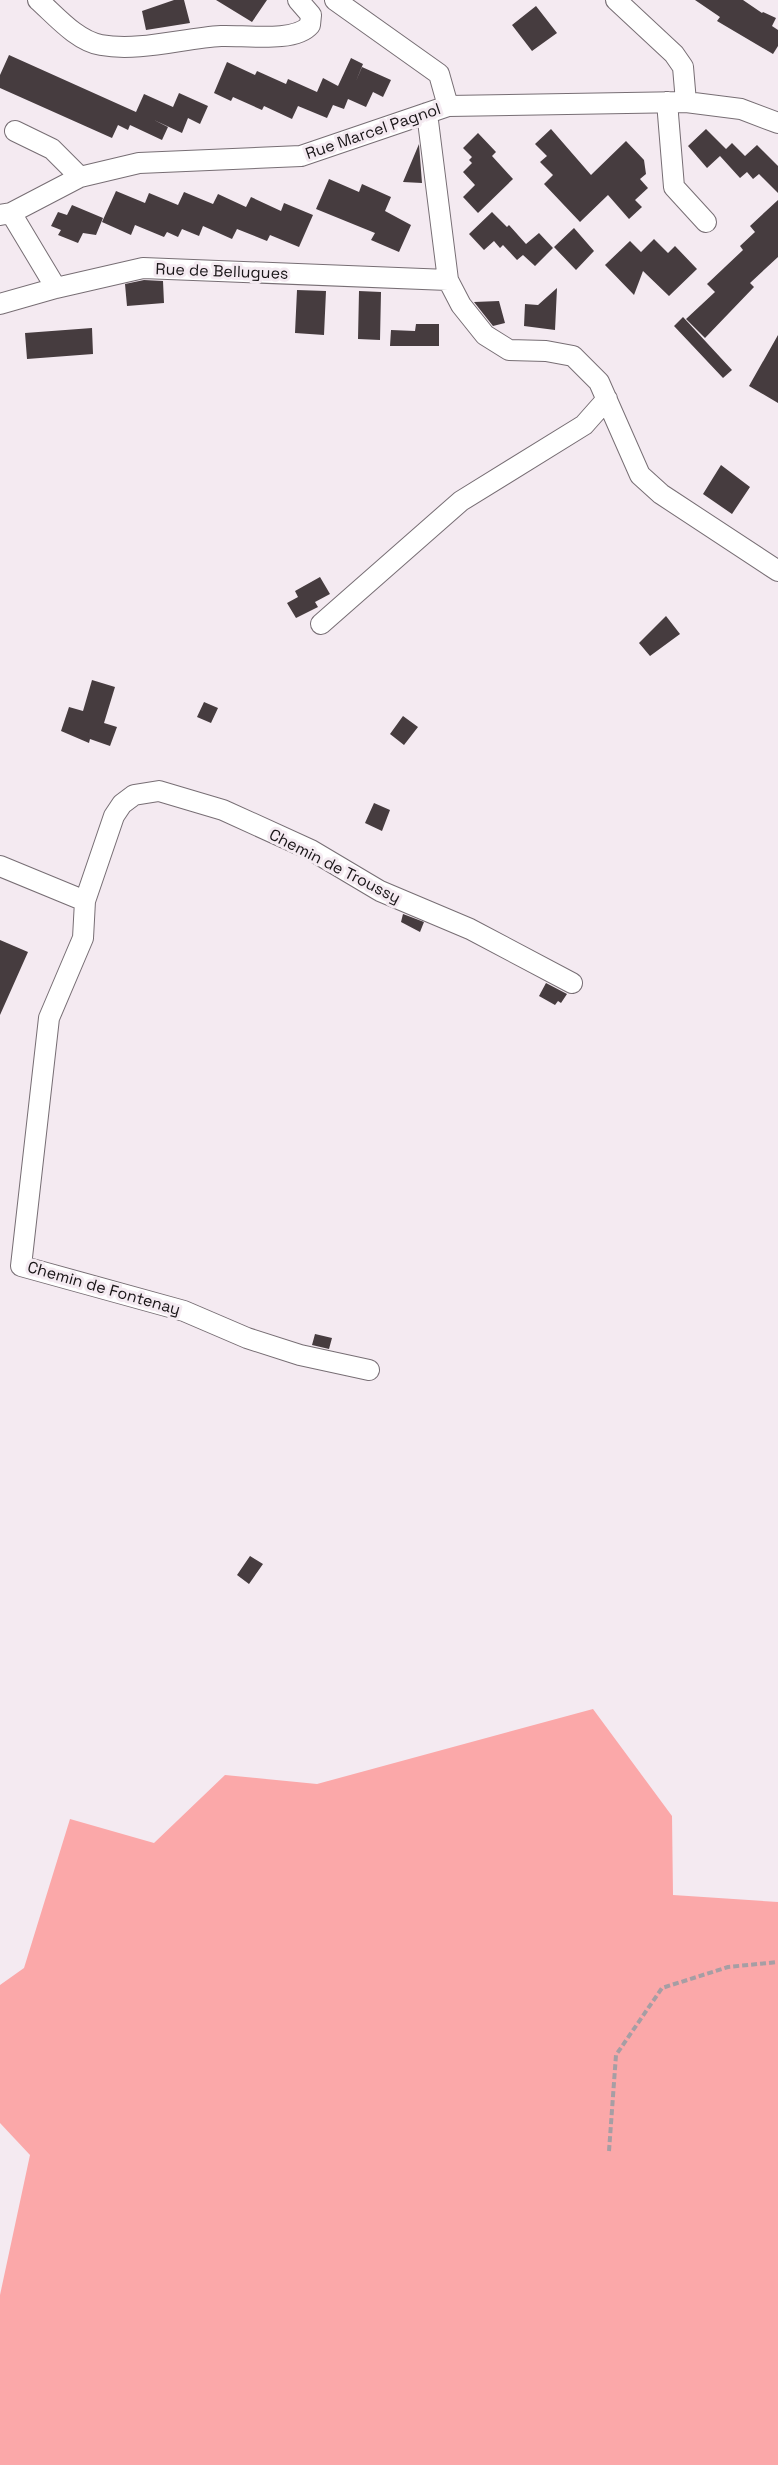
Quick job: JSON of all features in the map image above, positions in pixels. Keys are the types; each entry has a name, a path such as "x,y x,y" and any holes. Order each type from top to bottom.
{"street":[{"path":"38,0 76,34 100,45 149,45 220,36 297,35 310,25 311,15 298,0"},
{"path":"335,0 439,74 448,106"},
{"path":"616,0 674,54 683,67 677,102 674,187 706,222"},
{"name":"Rue Marcel Pagnol","path":"56,288 6,214 80,177 139,163 301,156 448,106 677,102 741,109 778,123"},
{"path":"427,113 448,280 461,305 484,335 509,350 546,351 573,356 599,382 640,475 661,494 778,571"},
{"path":"15,131 52,149 80,177"},
{"name":"Rue de Bellugues","path":"0,304 56,288 143,268 448,280"},
{"path":"321,624 461,501 584,425 607,399"},
{"name":"Chemin de Troussy","path":"85,901 114,816 122,804 134,795 159,791 223,810 311,850 380,891 470,929 572,983"},
{"path":"0,866 85,901"},
{"name":"Chemin de Fontenay","path":"85,901 83,938 49,1018 21,1266 184,1311 247,1338 300,1354 369,1370"}],"path":[{"path":"609,2151 616,2055 662,1988 728,1967 778,1962"}],"shaded area":[{"path":"593,1709 672,1816 673,1895 778,1902 778,2465 0,2465 0,2295 30,2155 0,2123 0,1985 24,1968 70,1819 154,1843 225,1775 317,1784"}],"building":[{"path":"174,0 184,0 190,23 146,30 142,11"},
{"path":"216,0 267,0 252,22"},
{"path":"695,0 743,0 762,13 776,18 772,26 778,30 778,46 773,54 717,21 720,17"},
{"path":"536,6 557,33 532,51 512,25"},
{"path":"9,55 136,112 144,94 173,107 179,93 208,106 200,124 188,118 182,133 154,120 168,127 162,140 130,125 128,130 118,125 112,138 0,88 0,75"},
{"path":"351,58 363,64 356,81 362,67 391,80 383,97 373,92 366,107 348,99 344,109 333,105 327,118 298,106 292,119 264,106 262,110 233,97 231,101 214,93 227,62 255,75 257,71 286,84 288,79 317,92 323,78 338,86"},
{"path":"551,129 591,175 626,141 644,160 646,174 640,179 648,188 635,200 642,207 629,219 608,195 580,222 544,184 553,175 540,162 547,156 535,144"},
{"path":"706,129 726,149 732,143 745,156 757,145 778,166 778,193 759,174 753,179 747,172 740,178 720,156 707,168 688,146"},
{"path":"478,133 496,152 492,156 513,179 478,213 463,197 475,185 463,172 472,163 469,160 472,157 463,148"},
{"path":"419,144 422,183 403,182"},
{"path":"329,179 359,192 362,184 391,197 385,211 411,225 399,252 371,240 375,233 316,209"},
{"path":"116,191 145,203 149,193 178,205 184,192 213,204 218,194 246,207 251,197 281,211 284,203 313,215 299,247 270,235 267,241 237,229 232,239 203,226 199,236 182,229 178,237 167,232 164,237 135,225 131,235 102,222"},
{"path":"778,200 778,257 750,283 754,287 705,338 686,319 715,292 707,284 743,250 740,246 755,232 750,226"},
{"path":"72,205 103,218 96,235 83,233 78,243 58,235 61,230 51,226 58,212 67,215"},
{"path":"492,212 507,227 509,225 526,244 539,233 553,248 535,266 523,255 517,260 503,245 500,248 494,241 484,250 469,234"},
{"path":"574,228 594,251 576,270 554,247"},
{"path":"654,239 668,253 675,246 697,269 669,296 643,271 634,295 605,265 630,241 641,252"},
{"path":"144,280 163,281 164,303 127,306 125,284"},
{"path":"557,288 555,330 524,326 525,304 538,305"},
{"path":"297,290 326,291 324,335 295,333"},
{"path":"359,291 381,292 380,340 358,339"},
{"path":"499,301 505,323 493,326 474,302"},
{"path":"683,317 732,370 723,378 674,326"},
{"path":"416,324 439,324 439,346 390,346 391,330 415,331"},
{"path":"92,328 93,354 27,359 25,333"},
{"path":"778,335 778,403 749,386"},
{"path":"721,465 750,487 732,514 703,494"},
{"path":"320,577 330,594 315,602 318,607 296,618 287,603 298,597 295,591"},
{"path":"666,616 680,634 650,656 639,643"},
{"path":"92,680 115,687 104,723 117,727 110,746 90,739 89,743 61,731 69,707 83,711"},
{"path":"204,702 218,708 211,723 197,717"},
{"path":"403,716 418,727 404,745 390,734"},
{"path":"374,803 390,810 382,831 365,823"},
{"path":"403,914 424,922 420,932 401,922"},
{"path":"0,940 28,952 0,1015"},
{"path":"546,983 567,994 561,1003 558,1001 555,1005 539,996"},
{"path":"315,1334 332,1338 329,1349 312,1345"},
{"path":"250,1556 263,1564 249,1584 237,1575"}]}
